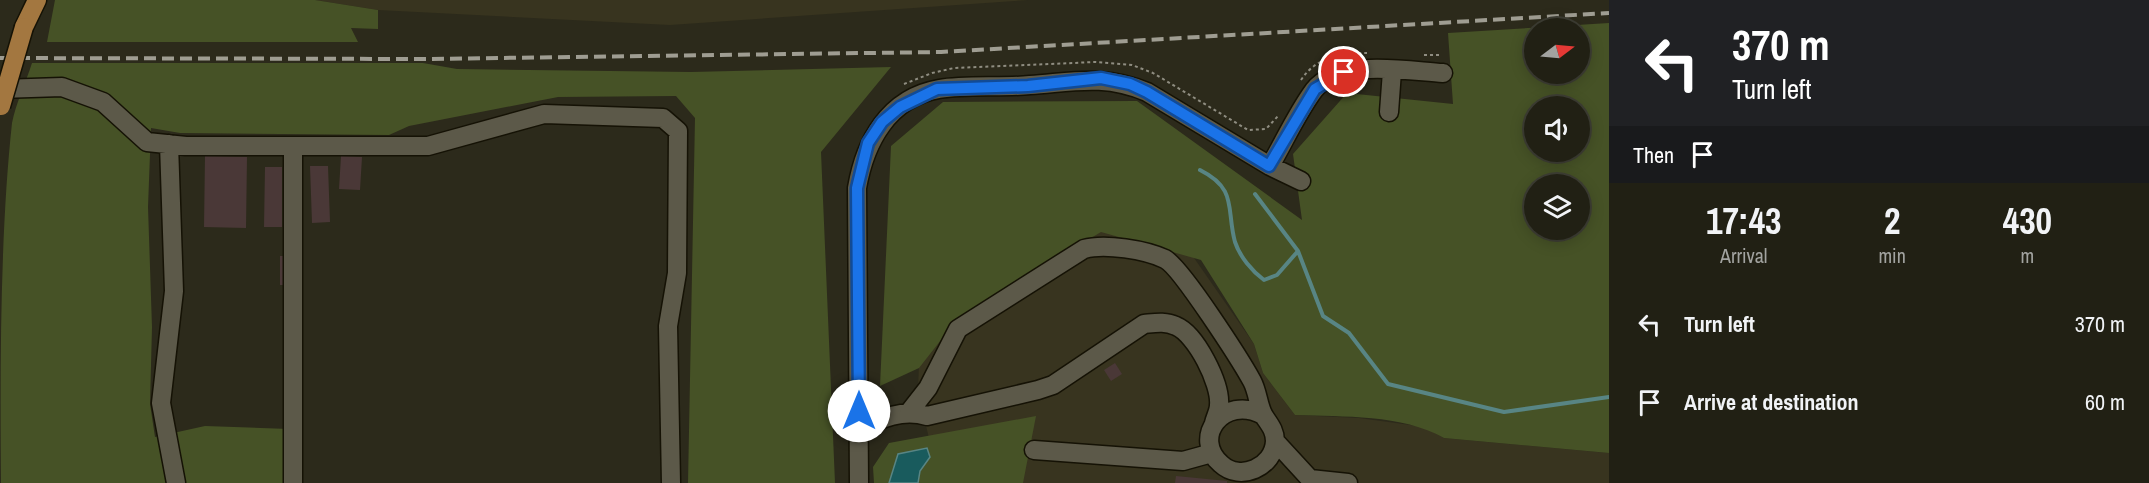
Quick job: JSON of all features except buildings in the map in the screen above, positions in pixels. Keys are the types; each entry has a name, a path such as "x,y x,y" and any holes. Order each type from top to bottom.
{"main road":[{"path":"0,102 24,27 37,0"}],"street":[{"path":"1269,166 1315,89 1324,81 1356,69 1392,71 1441,64"},
{"path":"1389,112 1392,71"},
{"path":"859,483 857,188 868,143 882,122 900,107 937,89 1028,86 1101,78 1130,84 1147,92 1269,166 1301,181"},
{"path":"0,102 62,87 103,102 147,142 169,144 428,146 544,114 663,118 678,131 677,273 668,326 671,483"},
{"path":"169,144 174,291 160,403 176,483"},
{"path":"292,146 293,483"},
{"path":"859,429 878,420 910,411 927,416 988,403 1053,385 1144,324 1160,322 1176,326 1187,334 1201,352 1216,386 1219,405 1210,439 1212,453 1221,465 1234,471 1248,472 1262,466 1271,455 1275,441 1272,427 1263,415 1254,383 1185,280 1166,259 1115,247 1095,246 1084,249 958,329 928,388 910,411"},
{"path":"1213,425 1222,414 1236,408 1250,408 1263,415"},
{"path":"1275,441 1310,479 1348,483"},
{"path":"1034,450 1183,460 1212,453"}],"path":[{"path":"1300,82 1317,63 1332,56 1346,52 1370,53"},
{"path":"1416,54 1441,64"},
{"path":"901,86 932,73 954,68 1116,62 1153,73 1248,130 1266,129 1273,124 1284,107"}],"shaded area":[{"path":"315,0 1028,0 670,25 378,10"},
{"path":"952,130 1185,245 1254,344 1263,373 1295,415 1359,418 1425,427 1444,438 1609,453 1609,483 940,483 918,393 923,238"}],"green space":[{"path":"55,0 315,0 378,10 378,29 351,28 358,42 47,42"},
{"path":"1609,23 1609,453 1444,438 1410,425 1372,418 1295,415 1263,373 1254,344 1201,260 1101,232 959,317 919,368 880,386 891,146 943,102 1137,101 1302,220 1293,154 1347,93 1453,104 1448,33 1524,28 1524,84 1590,84 1590,24"},
{"path":"32,63 423,63 457,69 691,72 891,67 821,152 835,483 688,483 695,118 676,96 558,97 409,126 389,135 180,133 151,128 148,207 152,327 150,404 155,437 205,426 289,429 288,483 1,483 2,302 8,166 12,123"},
{"path":"1036,416 1023,483 918,483 920,471 930,457 898,454 889,483 874,483 873,467 889,443"}],"water":[{"path":"927,448 930,457 920,471 918,483 889,483 898,454"}],"waterway":[{"path":"1200,170 1212,177 1225,192 1237,248 1247,263 1264,280 1277,275 1298,251"},
{"path":"1255,194 1298,251 1323,316 1349,333 1388,384 1504,412 1609,397"}],"railway":[{"path":"0,58 423,59 941,52 1609,13"}],"route":[{"path":"859,411 857,188 860,168 868,143 882,122 900,107 918,96 937,89 1028,86 1101,78 1130,84 1147,92 1269,166 1315,89 1334,75 1344,72"}]}
